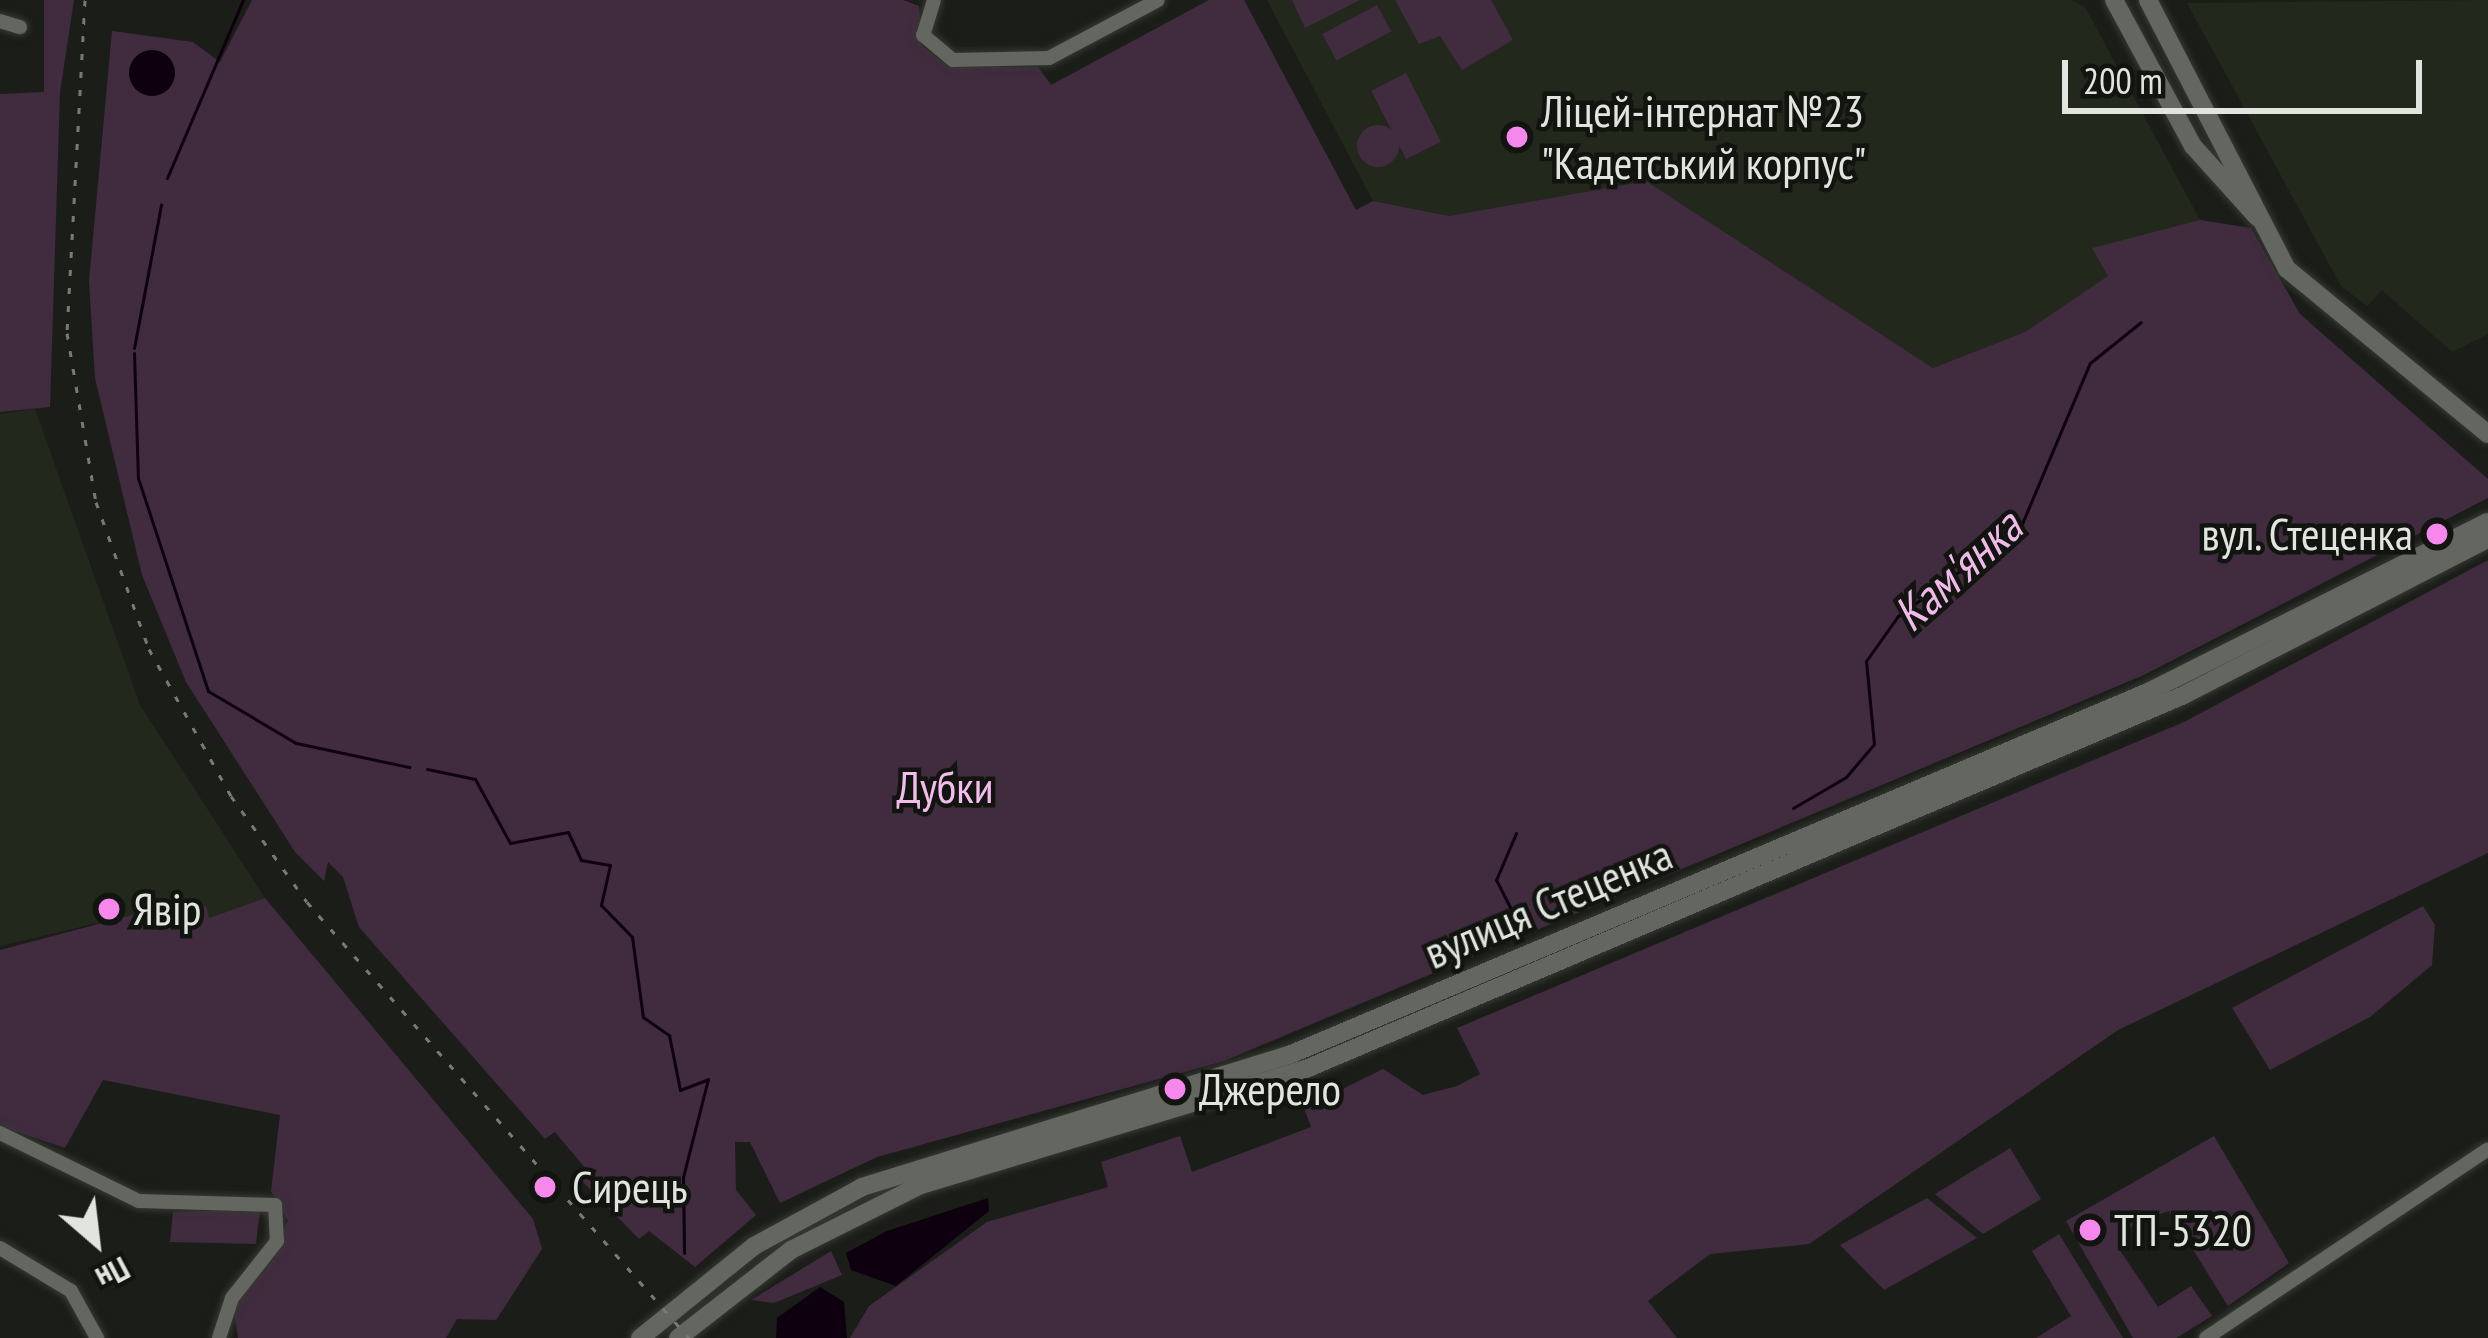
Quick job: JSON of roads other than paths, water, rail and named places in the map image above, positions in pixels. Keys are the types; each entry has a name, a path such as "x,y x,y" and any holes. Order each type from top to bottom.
{"main road":[{"path":"2114,0 2193,146 2261,221"},
{"path":"2148,0 2261,221 2294,275 2488,434"},
{"name":"вулиця Стеценка","path":"640,1338 754,1246 835,1199 1289,1055 2148,692 2488,522"},
{"name":"вулиця Стеценка","path":"678,1338 791,1250 921,1185 1306,1069 2184,695 2488,539"}],"street":[{"path":"934,0 923,35 932,50 953,60 1049,58 1158,0"},
{"path":"0,21 20,27"},
{"path":"0,1133 139,1201 275,1205 284,1223 264,1269 232,1298 219,1338"},
{"path":"2206,1338 2488,1149"},
{"path":"0,1249 70,1291 98,1338"}],"waterway":[{"name":"Сирець","path":"167,178 243,0"},
{"name":"Сирець","path":"134,348 161,205"},
{"name":"Кам'янка","path":"1793,808 1846,777 1874,744 1866,661 1898,616 2021,526 2090,363 2141,322"},
{"name":"Сирець","path":"134,353 138,478 208,691 296,743 409,767"},
{"name":"Сирець","path":"427,769 475,779 510,843 568,832 581,860 610,865 601,905 632,937 643,1017 669,1035 680,1090 708,1079 683,1177 684,1253"},
{"path":"1513,913 1496,880 1516,833"}],"railway":[{"path":"85,0 67,333 96,502 149,649 231,796 307,902 689,1338"}],"place":[{"name":"Ліцей-інтернат №23 \"Кадетський корпус\"","path":"1517,137"},
{"name":"вул. Стеценка","path":"2437,534"},
{"name":"Явір","path":"109,909"},
{"name":"Джерело","path":"1175,1089"},
{"name":"Сирець","path":"545,1187"},
{"name":"ТП-5320","path":"2090,1230"}],"park label":[{"name":"Дубки","path":"945,787"}]}
